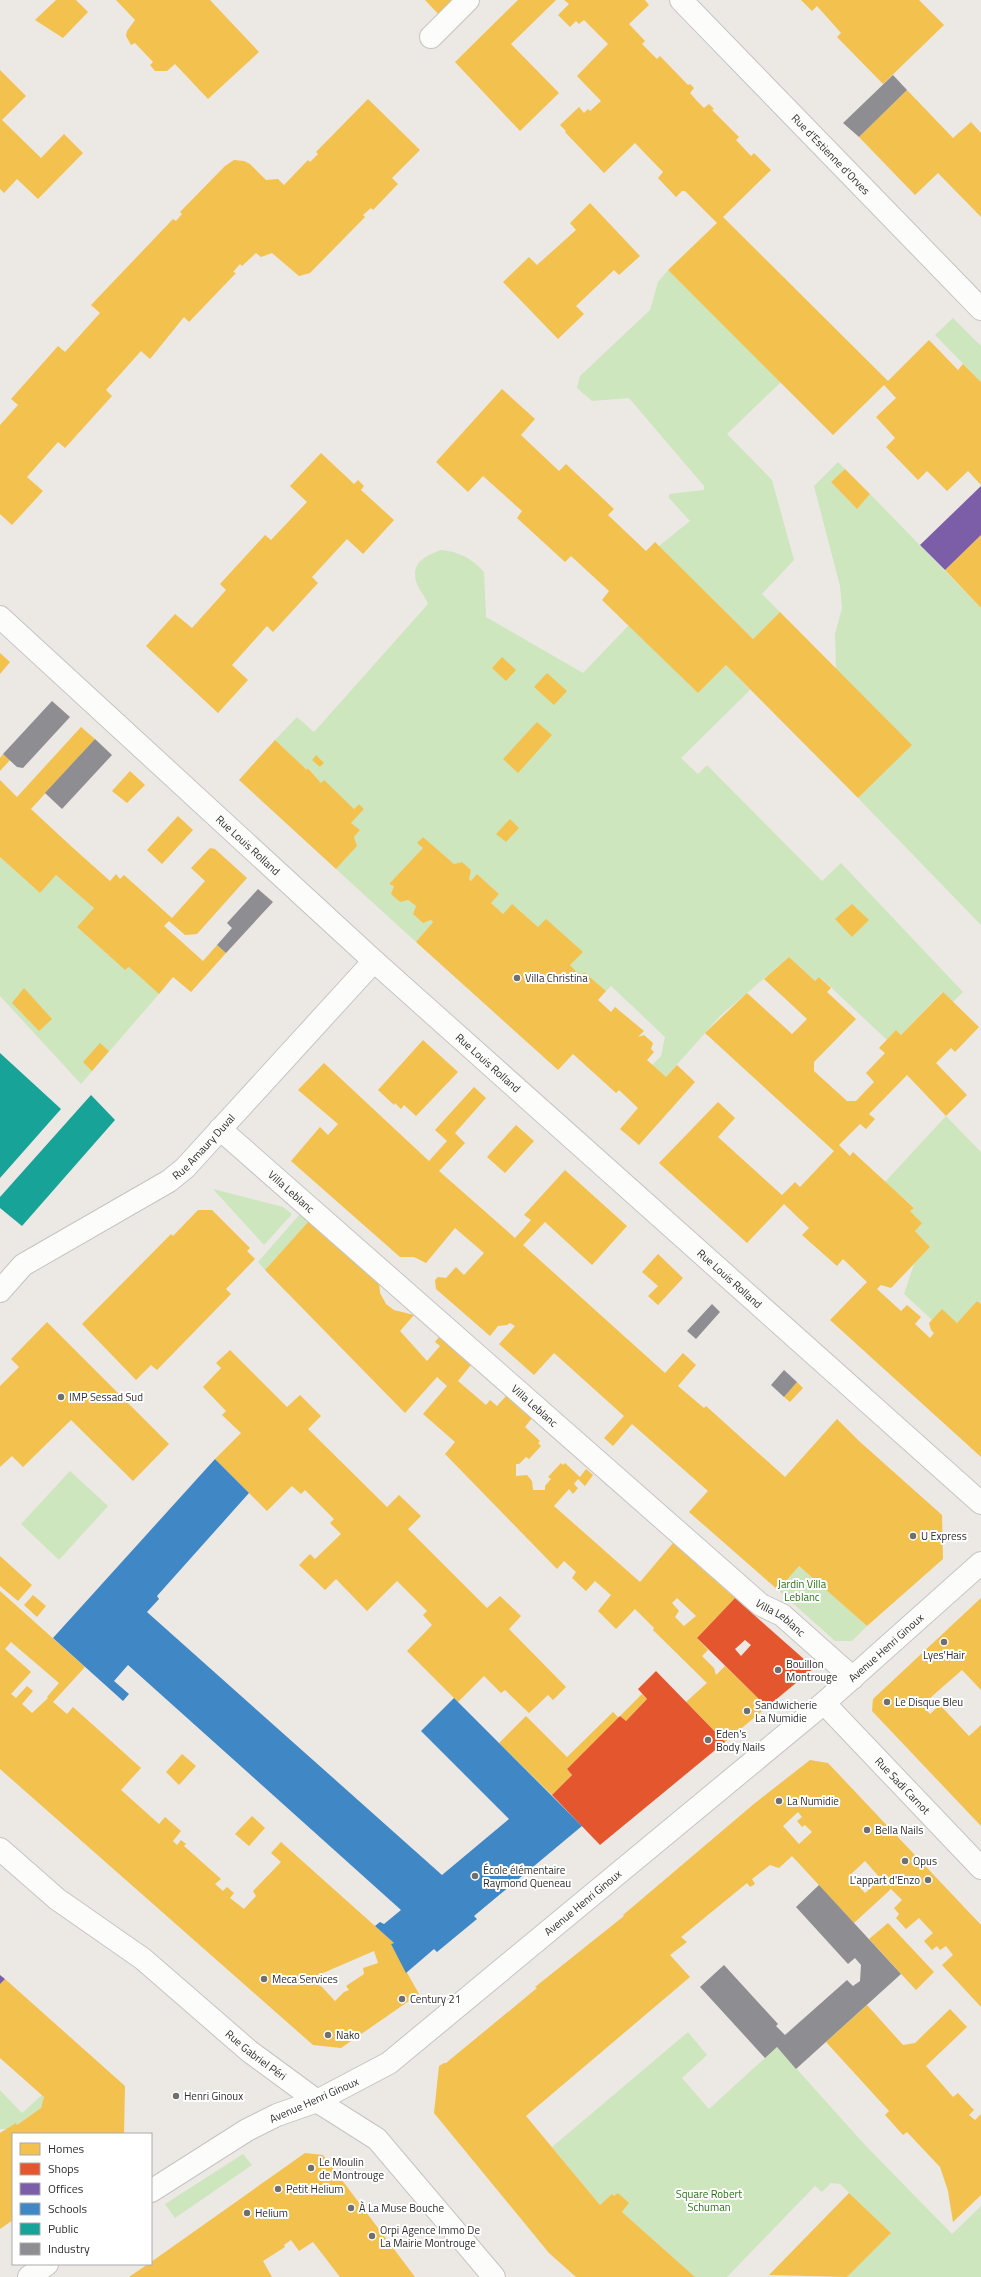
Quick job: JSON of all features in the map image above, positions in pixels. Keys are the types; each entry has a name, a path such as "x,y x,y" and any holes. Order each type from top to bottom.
{"street":[{"path":"431,37 468,0"},
{"name":"Rue d'Estienne d'Orves","path":"681,0 981,309"},
{"name":"Rue Louis Rolland","path":"0,617 374,961 981,1503"},
{"name":"Rue Amaury Duval","path":"0,1291 24,1265 169,1181 185,1168 374,961"},
{"name":"Villa Leblanc","path":"220,1129 756,1599 782,1615 853,1678"},
{"name":"Avenue Henri Ginoux","path":"152,2190 247,2130 277,2115 316,2101 389,2064 824,1703 981,1563"},
{"name":"Rue Sadi Carnot","path":"824,1703 981,1868"},
{"name":"Rue Gabriel Péri","path":"0,1849 57,1899 143,1959 249,2051 316,2101 377,2139 494,2277"},
{"path":"28,2277 46,2265"}],"green space":[{"path":"668,270 781,382 727,434 772,480 794,560 762,594 780,612 753,639 659,546 690,521 669,498 669,494 704,490 704,486 629,398 592,401 577,388 580,376 650,310 658,282"},
{"path":"953,318 981,346 981,382 935,335"},
{"path":"838,462 845,469 831,482 856,508 870,494 981,608 981,925 858,798 911,745 836,669 835,634 842,608 840,586 814,486"},
{"path":"441,550 454,552 465,556 484,572 486,617 583,673 629,625 698,693 726,665 750,690 681,758 698,774 707,765 822,881 841,863 963,992 953,1002 942,992 901,1035 896,1030 887,1040 820,977 815,981 789,957 720,1016 666,1077 652,1065 661,1056 665,1037 611,986 606,991 584,972 581,976 570,965 582,952 538,927 512,904 503,914 491,903 499,894 477,874 471,881 469,879 471,870 462,862 454,864 423,837 418,843 423,848 389,884 394,886 392,894 400,902 408,900 416,906 413,914 423,923 431,920 433,922 416,942 336,869 357,846 354,837 360,830 351,823 364,809 359,804 354,809 324,781 321,783 309,768 307,770 275,740 297,717 314,732 428,604 417,584 415,574 416,569 421,560 430,554"},
{"path":"0,857 40,893 56,875 94,908 77,927 125,970 129,967 159,994 81,1084 0,996"},
{"path":"946,1116 981,1152 981,1304 977,1301 957,1323 932,1320 904,1294 914,1264 930,1247 915,1231 922,1223 910,1211 914,1207 885,1182"},
{"path":"213,1189 283,1207 292,1214 264,1245"},
{"path":"300,1214 309,1221 265,1270 258,1262"},
{"path":"70,1471 108,1506 59,1560 21,1524"},
{"name":"Jardin Villa Leblanc","path":"799,1566 867,1626 852,1641 835,1641 778,1590"},
{"name":"Square Robert Schuman","path":"688,2032 707,2055 682,2078 709,2109 777,2047 865,2145 952,2234 981,2206 981,2277 847,2277 891,2233 840,2184 831,2183 822,2192 815,2186 727,2277 695,2277 622,2212 629,2203 618,2193 614,2196 612,2194 600,2205 552,2147"},
{"path":"0,2090 22,2113 42,2095 44,2097 41,2108 17,2125 16,2124 7,2129 0,2129"},
{"path":"243,2154 252,2165 175,2218 165,2204"}],"building: Homes":[{"path":"56,0 76,0 88,12 63,38 35,20"},
{"path":"116,0 210,0 259,52 208,99 175,64 167,71 155,71 150,65 153,62 135,43 131,45 126,36 127,31 135,20"},
{"path":"425,0 462,0 443,19"},
{"path":"518,0 556,0 511,44 559,93 520,131 455,62"},
{"path":"564,0 645,0 649,5 629,24 645,41 642,44 657,59 660,56 688,85 690,84 694,88 690,93 697,101 704,108 709,104 714,109 712,110 739,137 736,140 751,156 754,153 771,170 723,217 888,381 929,340 958,370 963,364 981,382 981,485 968,471 947,491 927,471 918,480 886,447 895,438 876,417 896,398 884,385 833,435 668,270 717,223 685,191 682,191 676,197 658,178 663,172 635,143 604,173 560,125 579,107 584,113 588,109 590,111 601,101 577,76 608,44 584,20 579,24 576,21 570,27 558,15 569,4"},
{"path":"801,0 919,0 944,25 883,84 837,37 841,33 817,6 812,11"},
{"path":"0,70 26,96 2,120 41,158 64,134 83,153 38,199 17,179 4,193 0,189"},
{"path":"907,90 953,138 971,122 981,133 981,217 938,173 915,195 859,137"},
{"path":"368,99 420,150 392,178 398,184 373,210 371,208 363,215 365,217 310,273 299,276 272,253 261,257 256,253 242,266 240,264 233,272 236,273 189,322 184,317 150,359 141,351 106,390 112,396 65,448 58,442 27,477 43,491 12,525 0,514 0,425 18,405 11,399 58,346 65,352 100,313 91,305 173,219 176,221 182,214 180,212 225,166 234,160 244,161 250,164 266,180 278,179 284,185 308,160 310,162 318,154 316,152"},
{"path":"590,203 640,256 619,275 614,270 576,306 584,314 558,339 503,282 529,257 537,265 576,230 570,223"},
{"path":"502,389 535,419 521,435 559,471 566,464 614,509 608,515 646,551 655,542 753,639 780,612 912,745 858,798 726,665 698,693 602,600 609,591 571,556 565,562 517,518 522,511 483,476 468,492 436,462"},
{"path":"321,453 354,484 358,480 364,486 361,490 394,520 363,554 347,539 312,577 318,583 273,632 267,626 232,665 248,680 218,713 146,646 175,614 192,628 226,590 220,584 265,535 271,540 307,502 290,486"},
{"path":"845,469 870,494 857,509 831,482"},
{"path":"981,535 981,608 945,570"},
{"path":"0,653 10,662 0,674"},
{"path":"502,657 516,670 506,681 492,668"},
{"path":"547,673 567,691 554,705 534,687"},
{"path":"537,722 552,735 518,773 503,759"},
{"path":"81,727 95,739 31,809 72,847 110,881 116,874 120,879 124,875 172,918 205,881 191,868 210,848 215,849 247,878 197,934 185,935 169,921 164,926 203,961 217,945 226,953 191,992 173,977 159,994 129,967 125,970 77,927 94,908 56,875 40,893 0,857 0,780 17,797"},
{"path":"275,740 307,770 308,768 321,783 324,780 354,809 359,804 364,809 351,823 360,830 354,837 357,846 336,869 239,780"},
{"path":"3,754 10,760 0,771 0,758"},
{"path":"316,755 324,763 320,767 312,760"},
{"path":"130,771 145,785 127,803 112,791"},
{"path":"178,816 193,830 162,864 147,850"},
{"path":"510,819 519,828 506,842 496,834"},
{"path":"423,837 454,864 462,862 471,870 469,879 471,881 477,874 499,894 491,903 503,914 512,904 538,927 546,919 583,952 570,965 581,976 584,972 606,991 598,1000 611,1012 615,1007 644,1031 638,1037 644,1035 653,1043 651,1049 654,1052 647,1060 666,1077 677,1065 695,1082 639,1145 620,1129 638,1108 619,1090 616,1093 573,1054 558,1070 416,942 433,922 431,920 423,923 413,914 416,906 408,900 400,902 391,894 394,886 389,884 423,848 417,843"},
{"path":"852,904 869,920 852,937 835,919"},
{"path":"789,957 815,981 819,977 831,988 827,992 856,1019 814,1062 814,1071 847,1101 856,1101 874,1082 866,1073 885,1053 879,1048 896,1030 901,1035 943,992 979,1027 955,1052 951,1048 936,1063 967,1095 946,1116 907,1075 869,1114 875,1119 866,1129 860,1124 839,1145 850,1156 853,1152 914,1208 910,1211 922,1223 915,1231 930,1247 891,1288 881,1285 877,1289 901,1311 907,1305 921,1317 915,1324 930,1338 934,1333 931,1330 929,1323 942,1309 957,1323 977,1301 981,1304 981,1457 830,1320 867,1282 843,1259 837,1266 802,1235 809,1228 784,1204 747,1243 659,1163 718,1102 735,1118 718,1137 782,1195 795,1182 800,1187 834,1151 705,1033 747,993 792,1034 807,1019 764,979"},
{"path":"24,988 52,1019 39,1031 12,1003"},
{"path":"423,1040 458,1072 416,1116 404,1105 401,1109 395,1103 394,1105 378,1090"},
{"path":"100,1043 109,1051 92,1071 83,1062"},
{"path":"324,1063 429,1161 447,1141 435,1130 474,1087 486,1098 455,1133 465,1143 439,1171 515,1238 531,1220 524,1215 565,1170 627,1226 592,1265 545,1222 523,1245 665,1373 683,1353 696,1365 678,1386 704,1408 706,1406 785,1477 837,1419 859,1441 942,1515 943,1559 867,1626 799,1566 778,1590 689,1512 708,1491 632,1424 613,1446 604,1438 624,1416 554,1353 534,1375 499,1344 515,1326 510,1323 507,1325 498,1326 490,1336 436,1289 435,1280 438,1277 446,1278 456,1267 464,1275 484,1253 455,1228 426,1263 414,1257 400,1257 291,1161 320,1127 328,1135 338,1124 298,1090"},
{"path":"516,1125 534,1141 505,1173 487,1157"},
{"path":"198,1210 212,1210 250,1248 247,1251 255,1259 226,1289 231,1294 157,1370 151,1365 136,1380 82,1324 171,1234 173,1236"},
{"path":"309,1221 379,1283 380,1293 386,1304 394,1310 414,1315 400,1331 427,1361 440,1346 435,1342 439,1337 471,1365 458,1381 486,1405 490,1400 497,1406 506,1396 532,1418 525,1427 540,1441 538,1443 541,1446 529,1459 526,1457 519,1464 516,1464 516,1476 527,1475 532,1481 533,1490 545,1490 545,1486 551,1479 548,1477 561,1463 563,1465 565,1463 580,1477 586,1469 593,1475 585,1486 578,1479 574,1484 578,1488 573,1494 569,1489 554,1506 640,1582 673,1543 735,1598 697,1638 708,1650 702,1656 714,1668 716,1675 725,1666 767,1707 725,1742 686,1702 707,1683 653,1630 654,1628 635,1609 616,1629 598,1611 611,1595 595,1581 586,1591 572,1578 576,1572 564,1561 557,1569 445,1454 455,1442 423,1414 447,1386 437,1377 405,1413 265,1270","holes":["677,1598 696,1616 684,1626 675,1617 679,1611 672,1603"]},
{"path":"658,1254 683,1278 658,1305 648,1296 658,1286 642,1272"},
{"name":"IMP Sessad Sud","path":"47,1322 169,1444 133,1481 71,1420 23,1467 12,1456 0,1467 0,1386 19,1367 11,1359"},
{"path":"230,1350 287,1407 300,1395 321,1416 308,1429 387,1507 399,1495 421,1516 408,1529 487,1608 500,1596 521,1616 509,1629 566,1687 553,1700 548,1695 529,1713 505,1690 501,1693 484,1676 458,1702 407,1651 432,1625 423,1615 427,1611 397,1581 367,1611 336,1579 325,1590 299,1565 310,1554 315,1559 341,1534 330,1523 334,1519 305,1490 301,1494 292,1486 267,1511 215,1459 241,1433 222,1415 226,1411 203,1387 221,1368 216,1363"},
{"path":"797,1382 803,1388 790,1402 784,1397"},
{"path":"0,1556 32,1585 18,1601 0,1586"},
{"path":"0,1591 85,1667 53,1702 67,1714 73,1707 141,1768 121,1790 159,1824 165,1817 181,1831 173,1841 177,1845 181,1840 186,1844 184,1846 221,1879 215,1884 223,1891 227,1887 234,1893 230,1898 244,1909 256,1896 253,1891 281,1862 271,1853 281,1842 394,1943 391,1944 419,1994 341,2048 313,2045 0,1769","holes":["11,1642 59,1683 47,1697 48,1698 32,1713 22,1704 33,1691 27,1686 16,1698 11,1694 31,1672 5,1649","374,1951 378,1963 363,1968 364,1974 346,1986 349,1990 344,1992 335,2001 322,1987 313,1981 316,1976"]},
{"path":"33,1595 46,1606 37,1617 24,1605"},
{"path":"981,1598 981,1690 962,1670 922,1705 930,1714 940,1705 969,1736 981,1725 981,1826 872,1711 873,1699"},
{"path":"642,1694 647,1699 626,1721 620,1716"},
{"path":"613,1712 619,1718 567,1769 572,1775 552,1795 499,1743 526,1716 567,1757"},
{"path":"182,1754 196,1766 179,1785 166,1772"},
{"path":"810,1760 828,1763 981,1925 981,2007 942,1965 953,1955 946,1946 940,1950 937,1946 932,1950 924,1941 933,1933 919,1918 906,1929 896,1918 899,1914 894,1908 902,1900 891,1889 854,1923 792,1856 779,1868 770,1865 752,1879 755,1884 750,1887 747,1883 681,1937 687,1942 670,1955 690,1977 526,2116 600,2205 612,2194 614,2196 618,2193 629,2203 622,2212 695,2277 576,2277 549,2253 434,2113 439,2066 446,2063 537,1988 535,1987 624,1916 623,1915 755,1803","holes":["798,1812 802,1817 797,1821 802,1827 805,1825 812,1832 799,1844 783,1826","865,1861 881,1879 865,1893 849,1876"]},
{"path":"252,1816 265,1828 249,1846 235,1834"},
{"path":"888,1923 934,1972 916,1990 869,1939"},
{"path":"5,1979 125,2086 124,2133 12,2133 12,2221 0,2229 0,2133 16,2123 17,2125 41,2108 44,2097 0,2058 0,1984"},
{"path":"867,2005 903,2045 915,2043 950,2009 967,2027 926,2066 953,2097 958,2093 974,2110 969,2115 975,2120 981,2114 981,2195 953,2222 948,2191 940,2167 907,2132 903,2135 885,2115 889,2111 826,2042"},
{"path":"305,2153 323,2155 415,2277 340,2277 313,2242 299,2251 291,2240 284,2245 285,2247 263,2261 272,2277 129,2277 147,2265 152,2265 152,2261"},
{"path":"849,2193 891,2233 847,2277 769,2275"}],"building: Shops":[{"path":"735,1598 814,1668 767,1707 697,1638","holes":["745,1640 751,1645 741,1656 735,1649"]},
{"path":"656,1671 725,1742 600,1845 552,1795 572,1775 567,1769 620,1716 626,1721 647,1699 638,1689"}],"building: Offices":[{"path":"981,486 981,535 945,570 920,545"},
{"path":"0,1975 5,1979 0,1984"}],"building: Schools":[{"path":"215,1459 249,1493 157,1596 159,1599 147,1612 442,1875 509,1819 421,1731 454,1698 582,1826 474,1916 477,1919 437,1952 434,1949 406,1973 391,1944 394,1943 375,1926 380,1922 384,1924 401,1910 128,1665 114,1681 129,1694 123,1701 53,1638"}],"building: Public":[{"path":"0,1053 61,1109 0,1178"},
{"path":"91,1095 115,1120 22,1226 0,1208 0,1197"}],"building: Industry":[{"path":"893,75 907,90 859,137 843,123"},
{"path":"52,701 70,717 23,768 17,767 3,754"},
{"path":"95,739 112,755 62,809 45,793"},
{"path":"258,889 273,902 226,953 217,945 232,928 227,923"},
{"path":"712,1304 720,1312 696,1339 687,1331"},
{"path":"784,1370 797,1382 784,1397 771,1385"},
{"path":"819,1885 901,1974 796,2069 777,2047 765,2058 700,1987 724,1965 778,2024 776,2026 785,2035 847,1980 853,1986 860,1981 861,1965 855,1958 848,1964 796,1907"}],"place":[{"name":"Villa Christina","path":"517,978"},
{"name":"IMP Sessad Sud","path":"61,1397"},
{"name":"U Express","path":"913,1536"},
{"name":"Lyes'Hair","path":"944,1642"},
{"name":"Bouillon Montrouge","path":"778,1670"},
{"name":"Le Disque Bleu","path":"887,1702"},
{"name":"Sandwicherie La Numidie","path":"747,1711"},
{"name":"Eden's Body Nails","path":"708,1740"},
{"name":"La Numidie","path":"779,1801"},
{"name":"Bella Nails","path":"867,1830"},
{"name":"Opus","path":"905,1861"},
{"name":"École élémentaire Raymond Queneau","path":"475,1876"},
{"name":"L'appart d'Enzo","path":"928,1880"},
{"name":"Meca Services","path":"264,1979"},
{"name":"Century 21","path":"402,1999"},
{"name":"Nako","path":"328,2035"},
{"name":"Henri Ginoux","path":"176,2096"},
{"name":"Le Moulin de Montrouge","path":"311,2168"},
{"name":"Petit Helium","path":"278,2189"},
{"name":"À La Muse Bouche","path":"351,2208"},
{"name":"Helium","path":"247,2213"},
{"name":"Orpi Agence Immo De La Mairie Montrouge","path":"372,2236"}]}
